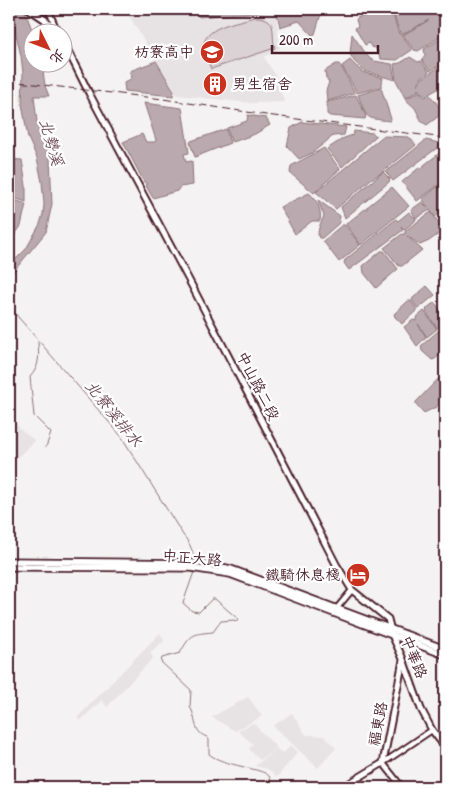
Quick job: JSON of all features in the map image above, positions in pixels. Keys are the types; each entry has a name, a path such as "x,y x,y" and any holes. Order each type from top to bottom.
{"main road":[{"name":"中正大路","path":"9,561 202,563 250,575 390,628"},
{"name":"中正大路","path":"9,566 210,570 252,581 392,635"},
{"path":"390,628 445,649"},
{"path":"392,635 445,655"}],"street":[{"path":"29,9 46,22"},
{"path":"48,9 54,22"},
{"name":"中山路二段","path":"72,59 336,564 352,590 388,619 390,628"},
{"path":"337,608 352,590"},
{"name":"中華路","path":"390,628 421,709 432,730 445,747"},
{"name":"福東路","path":"402,787 383,763 403,659"},
{"path":"343,787 432,730"}],"shaded area":[{"name":"北勢溪","path":"9,9 24,9 29,22 22,22 22,64 15,30 9,17"},
{"name":"枋寮高中","path":"125,9 192,9 198,18 276,14 280,48 264,57 282,86 280,91 285,102 252,103 177,95"},
{"path":"194,9 276,9 276,11 199,17"},
{"path":"276,9 322,9 324,11 320,17 315,34 312,35 299,21 280,27"},
{"path":"391,9 399,34 402,35 412,50 397,60 381,59 375,47 373,48 369,43 365,45 355,28 358,26 357,18"},
{"path":"392,9 443,9 442,12 445,14 445,34 418,51 414,50 403,35 429,20 403,34 400,33 394,16 404,12 394,14"},
{"path":"254,17 268,20 271,23 275,48 211,69 209,64 212,62 206,56 203,45 206,38 217,29"},
{"path":"352,34 369,58 374,61 392,64 395,80 364,71 354,61 350,54"},
{"path":"445,36 445,62 430,71 422,60 425,56 424,49"},
{"path":"410,57 418,62 421,61 429,72 418,80 418,85 420,80 445,63 445,85 429,94 444,112 427,125 422,122 415,108 405,99 419,92 425,97 427,96 418,89 418,91 405,98 396,80 394,64"},
{"path":"350,60 362,72 383,78 381,87 357,93 342,66"},
{"path":"156,61 174,91 173,96 125,91 124,83 132,78 130,71"},
{"path":"339,64 342,68 355,93 327,101 326,91 329,82 325,71"},
{"name":"北勢溪","path":"43,72 45,86 49,96 34,96 37,122 49,135 52,204 46,232 9,277 9,266 26,249 40,224 44,204 37,158 28,138 22,104 23,73"},
{"path":"381,88 390,121 368,116 358,95"},
{"path":"356,95 366,116 365,119 330,116 327,114 327,102"},
{"path":"144,103 182,108 189,153 184,154 186,162 192,161 193,185 180,187 177,191 153,198 123,142 142,134 146,142 155,142 156,140"},
{"path":"248,115 266,118 270,125 255,134 233,142 231,141 227,128 247,121"},
{"path":"302,122 346,127 344,135 333,136 312,153 299,159 287,146 291,128"},
{"path":"226,129 230,143 195,157 191,141"},
{"path":"354,131 373,133 376,136 342,167 327,149 344,138 353,135"},
{"path":"383,136 409,137 416,145 383,172 371,179 336,209 316,192"},
{"path":"426,140 441,145 393,181 386,172"},
{"path":"324,148 340,169 314,193 290,173 291,166"},
{"path":"441,152 445,158 445,180 417,201 402,182 420,167 423,168 424,165"},
{"path":"9,159 22,160 26,186 26,202 9,196"},
{"path":"383,172 390,179 389,182 345,218 341,207"},
{"path":"445,181 445,209 435,217 430,210 416,218 411,210 422,202 428,208 422,199"},
{"path":"392,187 409,206 361,245 346,224"},
{"path":"309,193 318,205 320,221 312,221 295,234 280,207"},
{"path":"9,198 26,204 21,226 14,236 9,236"},
{"path":"318,200 340,216 339,223 322,238 319,238 318,233 324,216"},
{"path":"409,212 416,219 415,221 404,230 401,226 403,230 349,270 344,263 345,260 396,219 398,221"},
{"path":"431,212 444,230 420,245 407,236 422,250 402,266 399,266 384,248 402,234 405,234 405,231"},
{"path":"342,225 345,225 360,245 339,262 323,241"},
{"path":"381,251 384,251 398,269 376,288 364,273 363,266"},
{"path":"427,286 435,295 418,309 412,300"},
{"path":"408,301 411,301 417,310 402,324 394,314"},
{"path":"435,302 445,319 445,322 437,328 426,312 427,308"},
{"path":"424,311 437,329 427,337 418,324 426,337 417,346 404,327 413,320 416,321 416,318"},
{"path":"445,325 445,351 432,360 422,351 421,346"},
{"path":"442,375 445,377 445,398 436,407 424,413 416,402"},
{"path":"9,415 20,429 35,441 9,465"},
{"path":"160,633 164,641 150,652 153,658 107,707 102,700 80,721 77,718"},
{"path":"248,697 262,716 235,731 212,717"},
{"path":"292,713 306,735 324,736 336,748 318,768 273,726"},
{"path":"253,723 277,748 260,760 249,749 253,744 238,731"},
{"path":"291,745 298,752 277,777 268,769 255,766 276,749 284,753"}],"waterway":[{"name":"北寮溪排水","path":"9,290 12,310 121,436 189,543 194,558"},
{"path":"38,342 38,361 36,369 30,377 34,416 51,433 46,447"},
{"name":"北寮溪排水","path":"194,572 183,603 192,611 199,612 212,599 215,599 238,619 236,622 234,620 221,621 213,632 193,636 180,653 162,658 161,662 191,690 190,707 199,732 209,740 209,754 223,761 265,773 270,777 272,787"}],"railway":[{"path":"9,81 163,99 266,115 445,138"}],"place":[{"name":"枋寮高中","path":"212,52"},
{"name":"男生宿舍","path":"215,84"},
{"name":"鐵騎休息棧","path":"358,575"}]}
